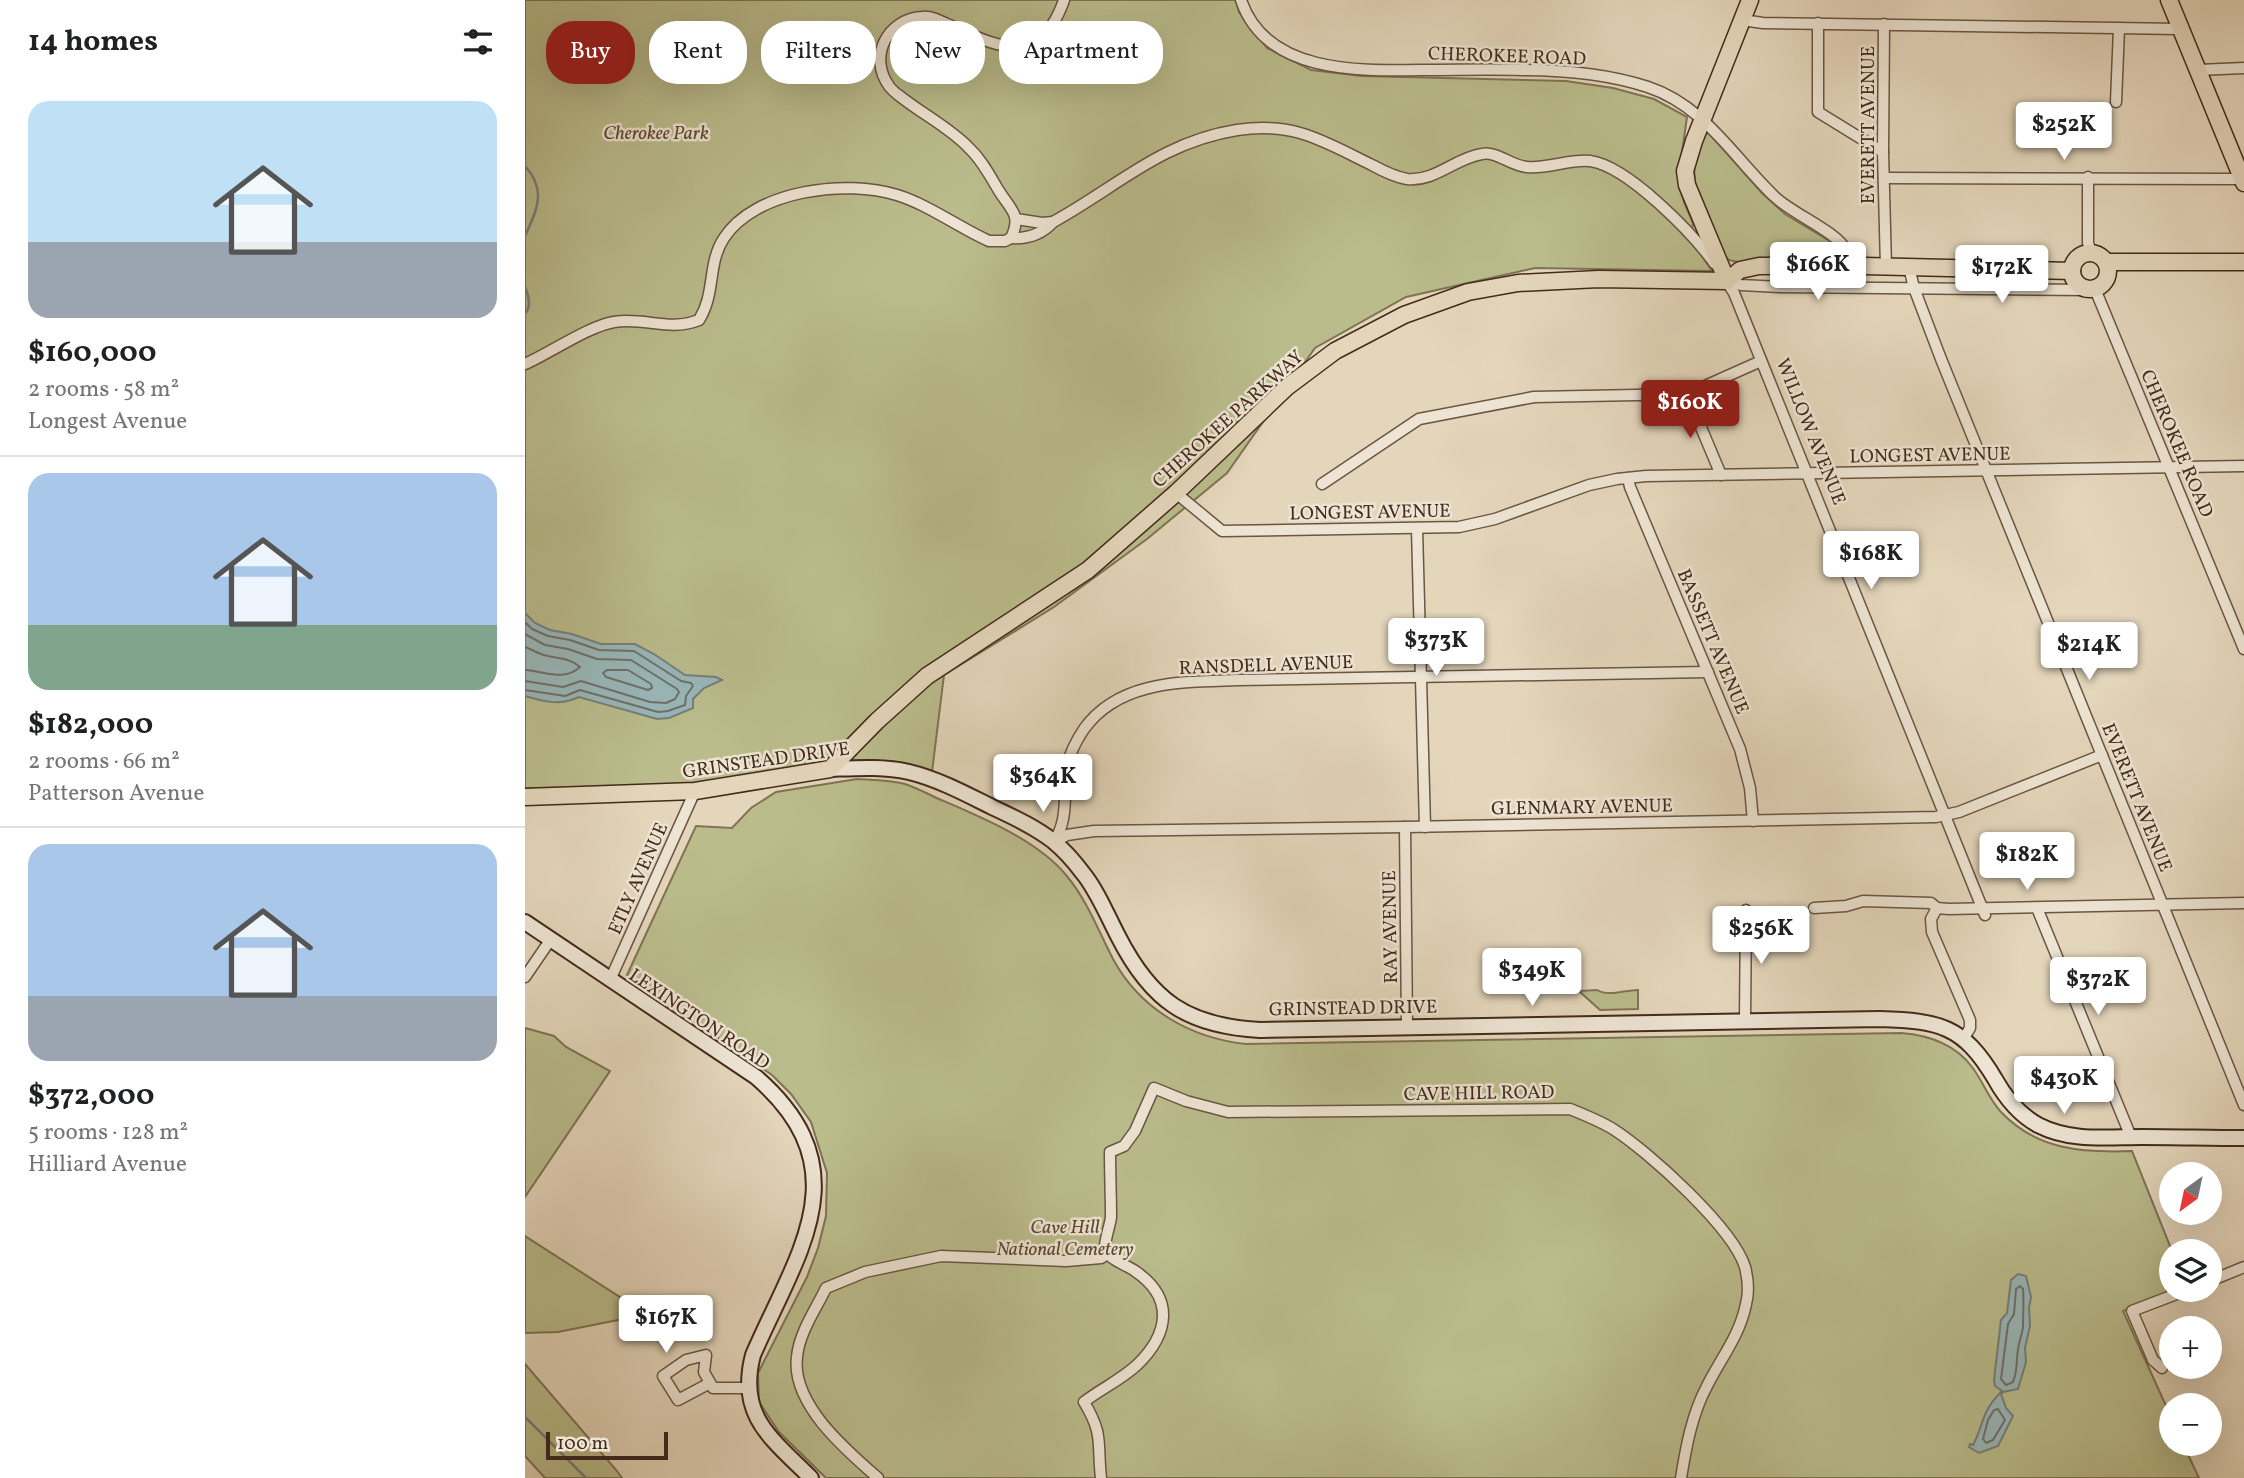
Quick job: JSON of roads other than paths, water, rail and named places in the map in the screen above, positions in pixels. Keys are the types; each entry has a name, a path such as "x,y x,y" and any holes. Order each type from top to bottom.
{"main road":[{"name":"WILLOW AVENUE","path":"1727,281 1686,178 1687,162 1750,0"},
{"path":"2169,0 2243,181"},
{"path":"2085,253 2097,254 2106,262 2109,268 2104,284 2092,289 2079,286 2075,282 2071,271 2075,260 2085,253"},
{"path":"2106,262 2244,262"},
{"name":"CHEROKEE PARKWAY","path":"830,769 877,721 927,676 1068,585 1135,530 1269,403 1314,366 1366,333 1404,315 1494,286 1562,280 1727,281 1740,270 1759,266 2071,271"},
{"name":"GRINSTEAD DRIVE","path":"525,797 695,792 830,769 873,767 911,772 957,790 1054,842 1085,875 1138,971 1163,998 1184,1013 1214,1024 1240,1029 1917,1020 1943,1027 1964,1038 1985,1062 2009,1101 2031,1121 2047,1129 2081,1138 2244,1138"},
{"name":"LEXINGTON ROAD","path":"525,922 756,1077 785,1106 804,1141 814,1185 811,1220 800,1254 753,1355 748,1388 754,1413 764,1430 811,1478"}],"street":[{"path":"1011,239 1016,219 1013,209 971,149 890,88 882,69 881,51 894,27 908,19 924,17 934,18 1002,45 1026,44 1036,40 1051,27 1064,0"},
{"name":"CHEROKEE ROAD","path":"1241,0 1247,15 1263,36 1281,49 1313,62 1364,70 1537,70 1594,75 1660,91 1704,119 1775,197 1798,215 1832,235 1845,248 1849,266"},
{"path":"1742,20 1763,23 2180,29"},
{"path":"1818,23 1818,112 1883,152"},
{"name":"EVERETT AVENUE","path":"1884,24 1886,267"},
{"path":"2116,102 2119,28"},
{"path":"2198,70 2244,68"},
{"path":"525,364 609,323 634,320 678,326 699,320 709,302 715,256 723,239 743,218 776,199 814,192 870,189 901,196 989,241 1023,239 1047,229 1053,222 1139,167 1187,143 1211,134 1246,129 1282,129 1314,138 1406,179 1422,178 1483,154 1523,167 1576,161 1598,163 1613,169 1634,184 1679,223 1727,281"},
{"path":"1884,178 2088,177 2243,181"},
{"path":"2088,177 2088,243 2091,253"},
{"path":"1016,219 1053,222"},
{"name":"EVERETT AVENUE","path":"1909,267 1914,288 2244,1105"},
{"name":"CHEROKEE PARKWAY","path":"1727,281 1741,285 1766,286 2092,289"},
{"name":"WILLOW AVENUE","path":"1727,281 1984,911"},
{"name":"CHEROKEE ROAD","path":"2092,289 2170,468 2244,649"},
{"path":"1322,484 1419,419 1534,397 1687,394 1761,361"},
{"path":"1687,394 1721,475"},
{"name":"LONGEST AVENUE","path":"1176,493 1222,531 1417,529 1459,527 1495,519 1576,489 1628,478 2244,466"},
{"name":"BASSETT AVENUE","path":"1628,478 1746,768 1753,821"},
{"path":"1417,529 1425,827"},
{"name":"RANSDELL AVENUE","path":"1054,842 1063,826 1065,783 1068,763 1075,745 1094,717 1112,701 1152,687 1181,682 1708,672"},
{"name":"GLENMARY AVENUE","path":"1054,842 1067,835 1094,831 1945,816 1959,813 2102,755"},
{"name":"ETLY AVENUE","path":"610,980 695,792"},
{"name":"RAY AVENUE","path":"1405,827 1407,1027"},
{"path":"1814,908 1863,901 1931,903 1937,908 1984,911 2244,903"},
{"path":"1937,908 1931,919 1932,932 1970,1020 1970,1028 1964,1038"},
{"path":"2037,908 2131,1137"},
{"path":"1745,1021 1746,910"},
{"path":"525,977 551,939"},
{"name":"CAVE HILL ROAD","path":"1107,1254 1104,1247 1111,1219 1109,1152 1124,1146 1135,1132 1154,1088 1186,1101 1228,1112 1552,1108 1570,1109 1591,1117 1635,1145 1686,1192 1729,1238 1745,1266 1748,1281 1747,1301 1742,1321 1705,1389 1691,1429 1681,1478"},
{"path":"878,1478 821,1421 800,1388 797,1373 800,1344 826,1288 865,1272 941,1256 1066,1261 1101,1258 1107,1254 1136,1271 1157,1292 1163,1305 1163,1321 1159,1336 1135,1367 1084,1402 1098,1430 1101,1478"},
{"path":"2222,1276 2244,1268"},
{"path":"2159,1301 2132,1311 2153,1360 2159,1365"},
{"path":"710,1383 678,1400 663,1376 686,1360 706,1355 703,1371 713,1388 748,1388"}],"water":[{"path":"525,613 535,623 550,630 601,644 635,644 685,675 716,677 722,680 704,688 693,699 693,708 669,718 657,719 579,697 552,702 525,696"},
{"path":"2018,1274 2026,1276 2031,1297 2026,1362 2018,1389 2001,1394 2006,1408 2013,1416 1998,1446 1979,1453 1969,1447 1977,1437 1990,1405 2002,1391 1995,1386 1994,1380 2001,1320 2007,1313 2011,1280"}],"waterway":[{"path":"525,166 532,175 538,192 536,209 525,236"},
{"path":"525,287 529,297 525,314"},
{"path":"525,1417 586,1478"}],"park label":[{"name":"Cherokee Park","path":"656,132"},
{"name":"Cave Hill National Cemetery","path":"1065,1237"}]}
